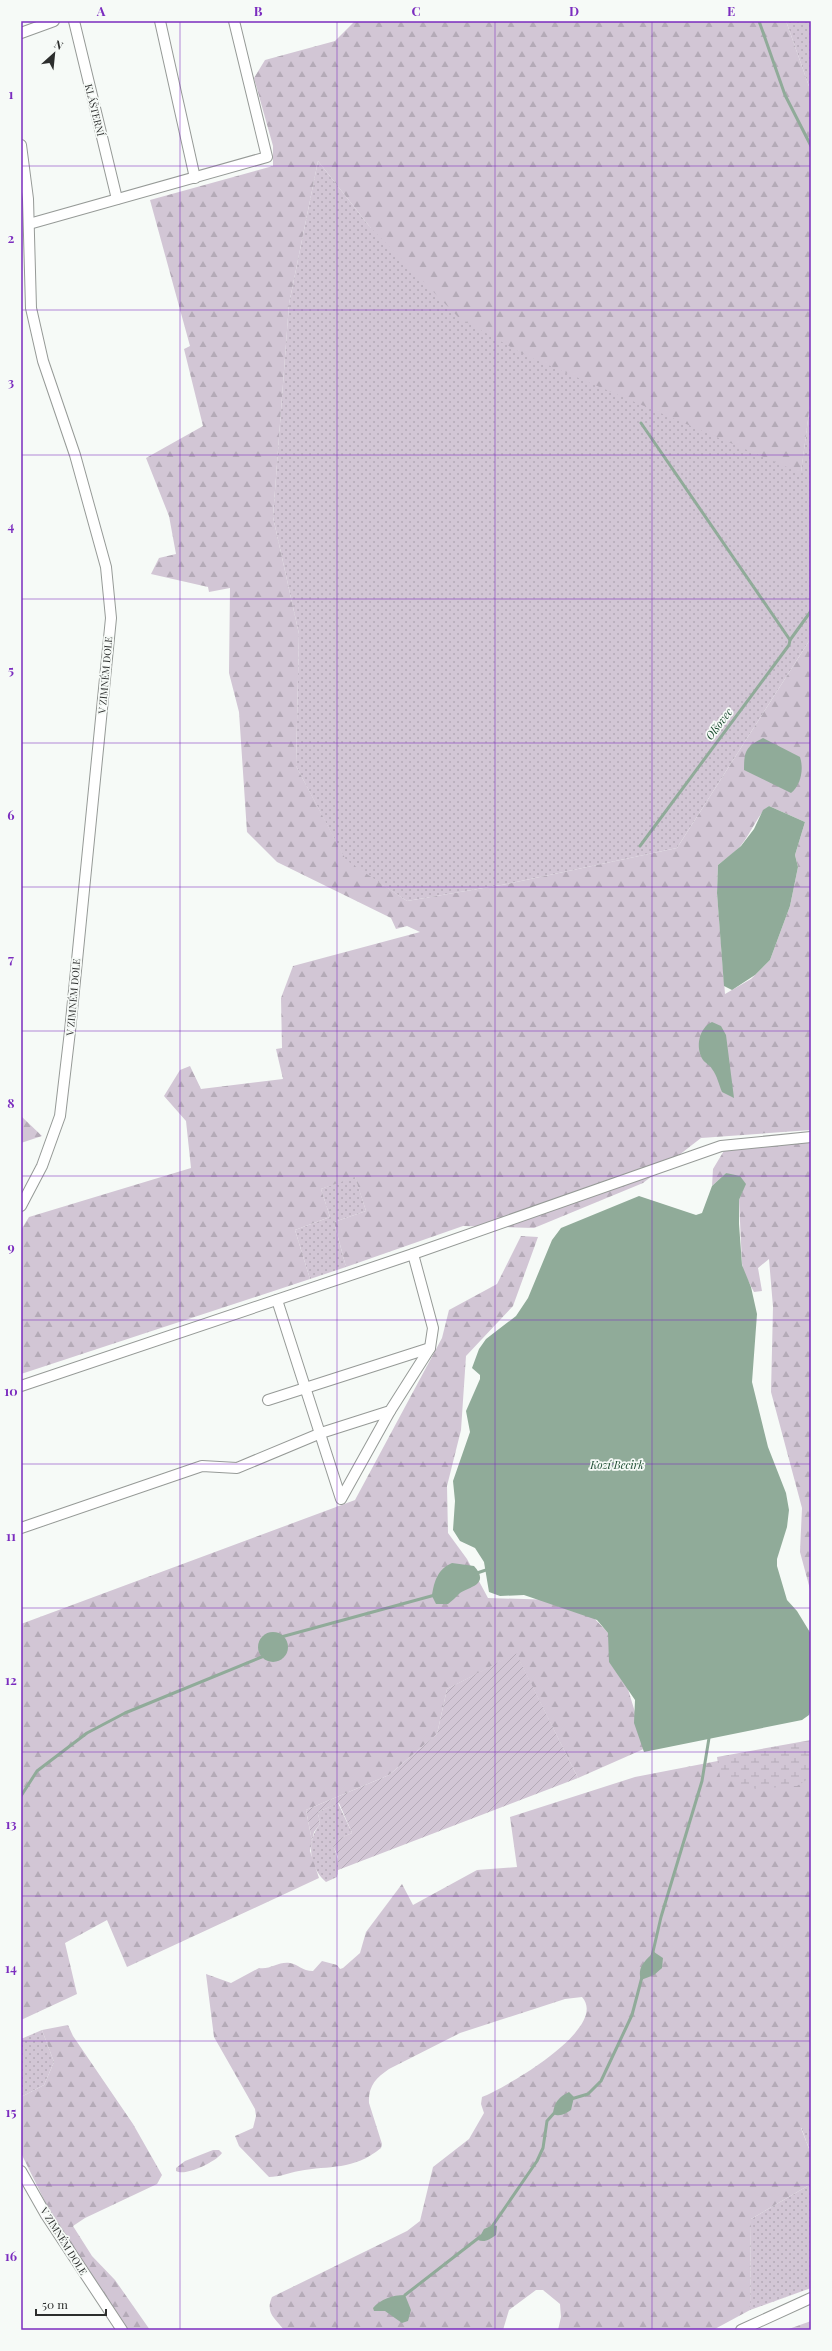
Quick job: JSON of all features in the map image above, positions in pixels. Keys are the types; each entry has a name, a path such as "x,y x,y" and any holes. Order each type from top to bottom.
{"street":[{"path":"21,33 54,21"},
{"name":"KLÁŠTERNÍ","path":"74,21 117,199"},
{"path":"160,21 194,178"},
{"path":"29,224 266,157 234,21"},
{"name":"V ZIMNÉM DOLE","path":"21,144 25,200 29,224 31,308 43,362 75,455 106,567 110,618 70,1031 60,1116 42,1166 21,1206"},
{"path":"21,1386 413,1254 721,1146 811,1136"},
{"path":"277,1300 341,1499 390,1411 430,1348 433,1328 413,1254"},
{"path":"268,1400 430,1348"},
{"path":"21,1528 202,1466 237,1468 320,1433 390,1411"},
{"name":"V ZIMNÉM DOLE","path":"21,2171 46,2215 122,2330"},
{"path":"741,2330 811,2298"}],"green space":[{"path":"355,21 786,21 811,92 811,397 801,473 527,356 459,318 370,227 318,161 289,304 273,517 299,634 296,766 346,860 407,901 507,884 677,848 811,638 811,1130 701,1138 643,1183 534,1228 463,1226 346,1267 334,1222 366,1211 355,1177 321,1189 330,1217 295,1230 310,1279 21,1374 21,1230 29,1217 191,1168 186,1121 164,1096 180,1070 190,1066 201,1089 283,1079 276,1049 282,1048 281,998 293,966 420,932 407,926 396,929 391,918 277,862 247,832 239,712 229,673 230,588 209,592 208,587 151,574 159,558 176,554 169,516 146,458 203,426 184,349 190,346 150,200 273,166 273,146 254,78 265,60 335,41","holes":["769,806 805,822 795,855 798,867 790,906 770,960 751,979 725,994 717,893 718,865 740,847 762,812"]},
{"path":"786,21 811,21 811,92"},
{"path":"318,161 370,227 801,472 811,397 811,638 677,848 507,884 407,901 346,861 296,766 299,634 273,517 289,304"},
{"path":"21,1116 42,1136 21,1143"},
{"path":"786,1143 811,1143 811,1593 800,1552 802,1508 771,1392 773,1307 769,1259 758,1268 762,1291 754,1292 744,1273 742,1264 739,1200 745,1184 726,1173 712,1186 713,1169 725,1149"},
{"path":"355,1176 366,1211 334,1222 346,1267 310,1279 295,1230 330,1217 321,1189"},
{"path":"521,1236 538,1237 513,1306 466,1356 461,1430 447,1486 448,1533 467,1559 488,1598 555,1600 592,1616 612,1637 646,1748 578,1778 516,1654 447,1689 437,1734 389,1775 306,1810 312,1841 310,1851 319,1878 127,1967 107,1920 65,1943 77,1994 21,2020 21,1624 355,1500 442,1338 449,1310 497,1284"},
{"path":"516,1653 578,1778 338,1870 338,1856 331,1842 352,1833 339,1803 318,1812 320,1824 314,1832 312,1841 306,1810 389,1775 437,1734 447,1689"},
{"path":"811,1740 811,1777 797,1786 756,1789 720,1777 717,1757"},
{"path":"811,1743 811,2128 801,2128 811,2154 811,2184 751,2219 750,2310 713,2330 558,2330 561,2317 560,2304 543,2290 536,2290 509,2310 503,2330 284,2330 274,2319 270,2311 272,2297 407,2231 420,2221 433,2167 469,2139 484,2113 481,2104 482,2097 531,2070 551,2055 569,2040 581,2024 587,2010 582,1997 565,1999 460,2033 389,2069 377,2079 371,2087 369,2097 369,2103 382,2144 381,2148 371,2155 351,2164 310,2169 269,2177 239,2146 235,2136 253,2128 256,2116 255,2109 214,2037 206,1974 231,1983 259,1968 267,1968 282,1963 293,1964 306,1970 313,1971 322,1961 337,1965 340,1969 343,1968 360,1953 366,1932 402,1884 413,1905 477,1870 517,1867 510,1817 635,1777"},
{"path":"338,1803 352,1833 332,1842 338,1859 338,1872 337,1877 326,1882 320,1876 313,1862 311,1846 320,1824 318,1812"},
{"path":"68,2025 73,2036 133,2124 162,2175 157,2184 85,2218 73,2226 92,2256 115,2280 150,2330 128,2330 51,2214 21,2153 21,2097 44,2085 54,2062 42,2030"},
{"path":"42,2030 54,2062 44,2085 21,2097 21,2039"},
{"path":"801,2127 811,2128 811,2154"},
{"path":"213,2150 219,2150 222,2153 208,2164 186,2172 176,2171 176,2168 185,2161"},
{"path":"811,2184 811,2288 750,2310 751,2219"},
{"path":"811,2321 811,2330 786,2330"}],"water":[{"path":"763,738 800,757 802,767 801,776 797,786 791,793 744,770 747,750"},
{"path":"769,806 805,822 795,855 798,867 790,906 770,960 755,975 732,990 724,986 717,893 718,865 741,846 754,829 763,810"},
{"path":"712,1022 721,1026 726,1035 734,1098 722,1092 714,1071 703,1060 699,1049 701,1033"},
{"name":"Kozí Becirk","path":"726,1173 740,1176 746,1184 739,1200 739,1224 742,1265 751,1287 757,1314 752,1382 768,1447 786,1493 789,1510 787,1527 777,1559 777,1566 787,1600 797,1611 811,1634 811,1710 809,1715 802,1720 644,1752 634,1723 635,1700 609,1662 608,1633 597,1620 524,1595 500,1596 489,1592 484,1562 475,1548 460,1541 453,1530 455,1501 453,1481 470,1432 466,1411 480,1379 480,1375 472,1368 479,1349 486,1339 516,1316 528,1298 552,1240 561,1228 639,1196 696,1215 702,1213 712,1186"},
{"path":"452,1563 474,1566 479,1572 479,1581 472,1587 460,1593 448,1604 436,1604 432,1596 434,1585 440,1572"},
{"path":"273,1632 284,1636 288,1647 284,1658 273,1662 262,1658 258,1647 262,1636"},
{"path":"654,1952 663,1958 662,1968 654,1975 641,1980 641,1968 645,1961"},
{"path":"569,2092 574,2097 571,2110 562,2115 553,2114 558,2100"},
{"path":"493,2225 497,2226 496,2235 485,2241 478,2240 484,2229"},
{"path":"405,2295 411,2310 408,2321 402,2323 385,2311 374,2311 373,2308 383,2300"}],"waterway":[{"path":"759,21 785,95 811,146"},
{"path":"641,423 790,640"},
{"name":"Olšovec","path":"640,846 789,645 790,640 811,611"},
{"path":"474,1574 489,1569"},
{"path":"281,1637 435,1595"},
{"path":"21,1796 37,1771 87,1733 125,1713 264,1656"},
{"path":"652,1956 661,1917 702,1781 709,1738 707,1735"},
{"path":"571,2099 588,2094 601,2081 632,2015 642,1977"},
{"path":"491,2228 537,2161 543,2148 547,2121 556,2111"},
{"path":"405,2295 481,2236"}]}
